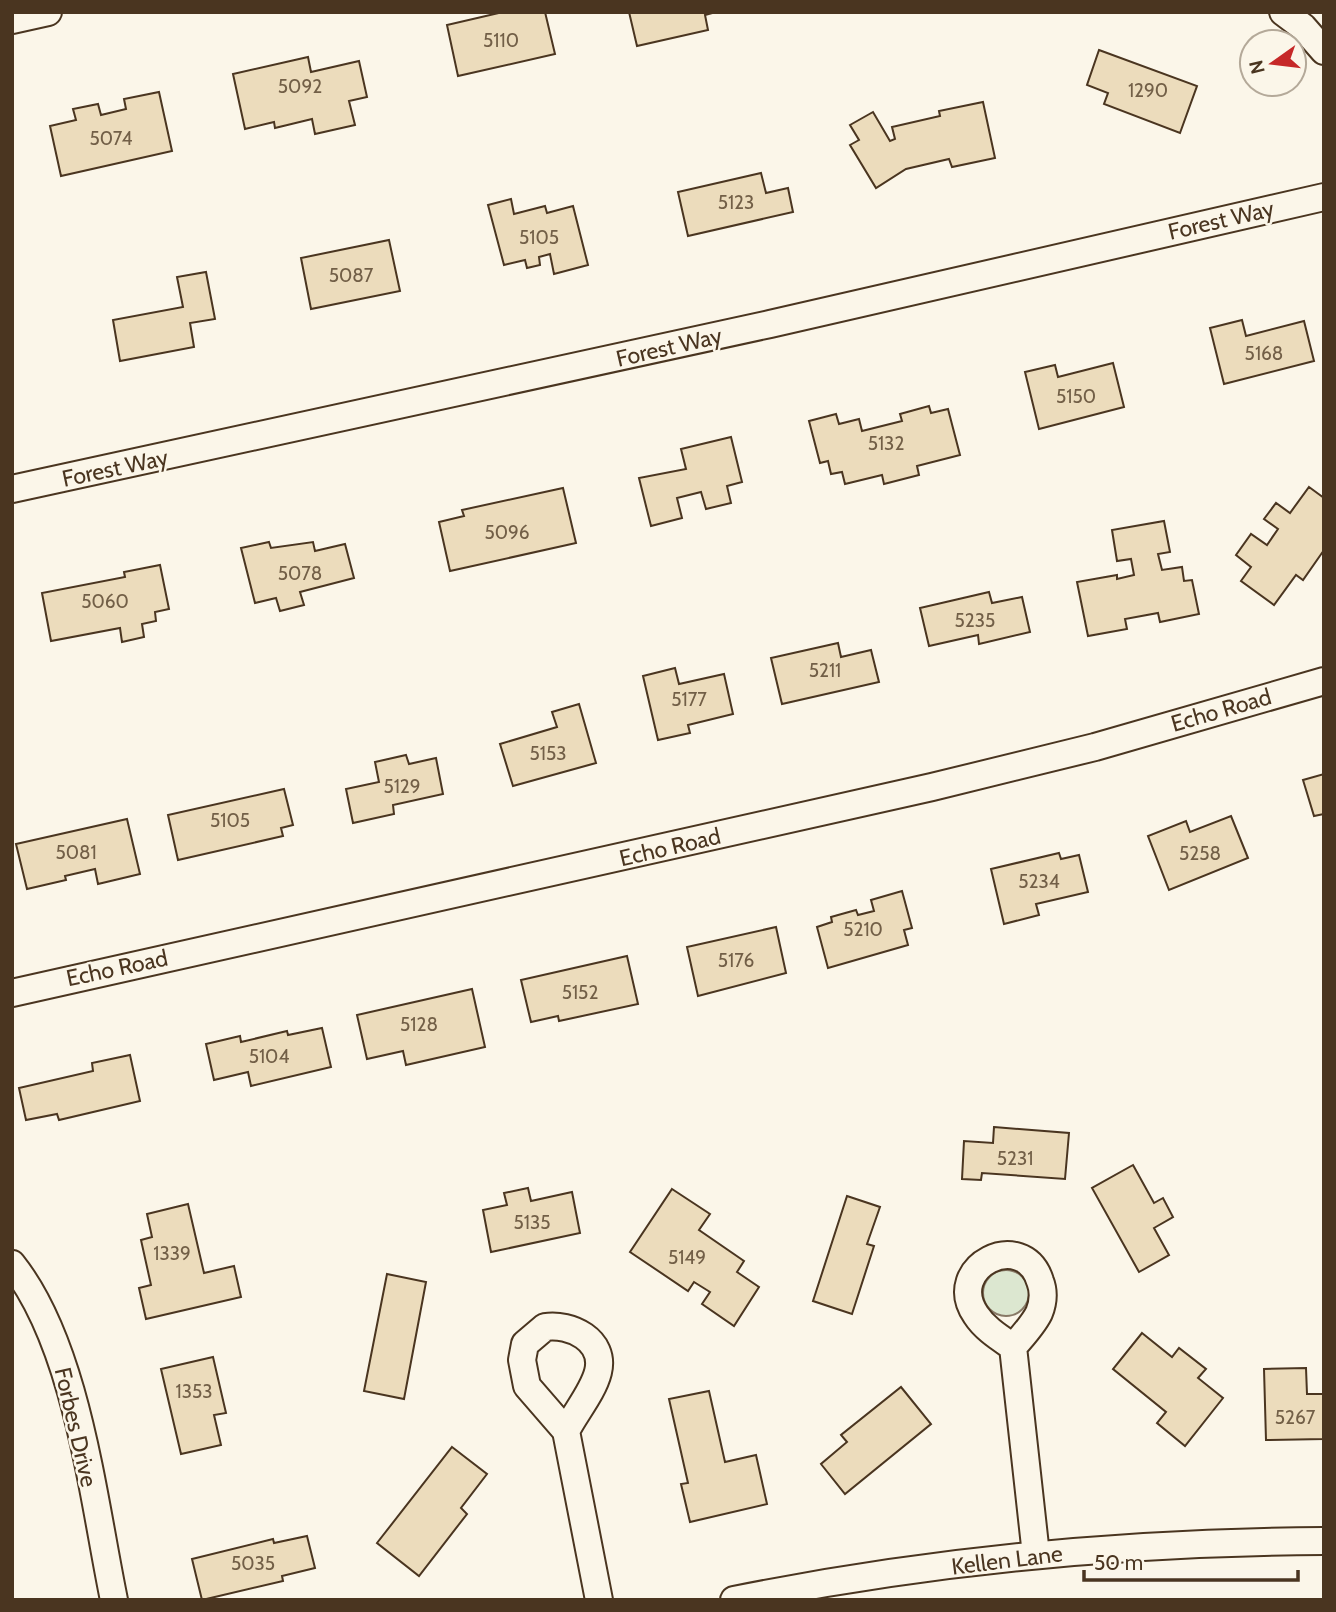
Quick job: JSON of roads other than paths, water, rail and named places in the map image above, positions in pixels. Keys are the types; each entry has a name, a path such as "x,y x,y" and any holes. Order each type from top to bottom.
{"street":[{"path":"12,20 48,12"},
{"path":"1283,12 1303,27 1324,51"},
{"name":"Forest Way","path":"12,489 647,352 1324,197"},
{"name":"Echo Road","path":"12,993 932,788 1095,747 1324,681"},
{"name":"Forbes Drive","path":"12,1264 39,1307 58,1351 78,1427 114,1600"},
{"path":"1013,1347 1036,1555"},
{"path":"566,1431 599,1600"},
{"name":"Kellen Lane","path":"734,1600 833,1581 1036,1555 1160,1544 1324,1541"}]}
